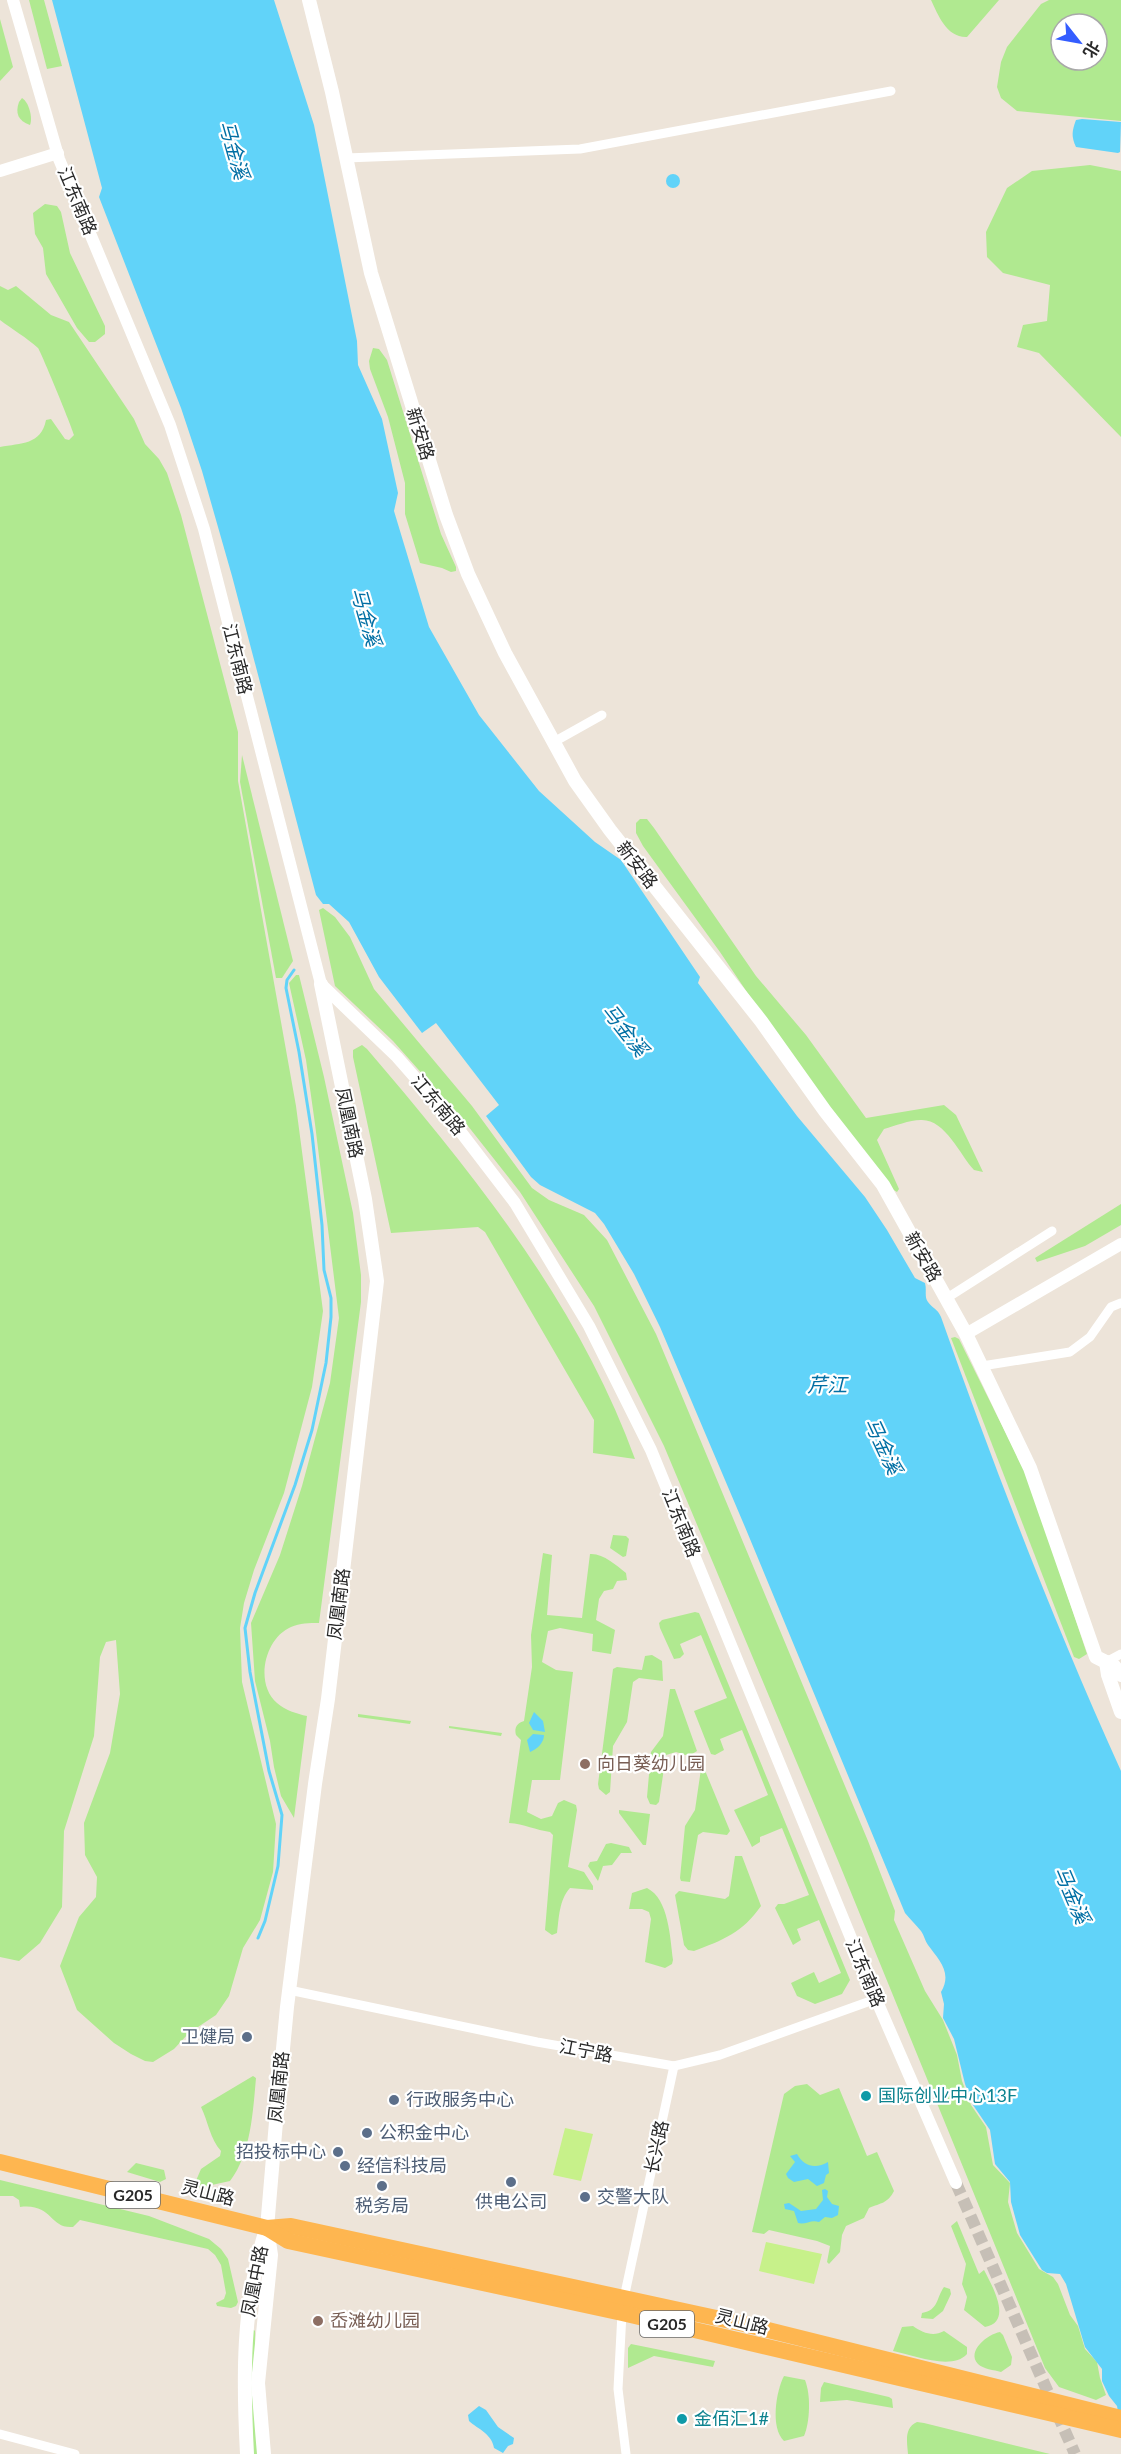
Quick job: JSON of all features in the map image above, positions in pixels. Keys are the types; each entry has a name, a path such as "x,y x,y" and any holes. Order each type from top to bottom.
{"highway":[{"name":"灵山路","path":"0,2162 267,2228 288,2241 623,2305 744,2324 1121,2418"},
{"name":"灵山路","path":"623,2305 1069,2419 1121,2430"}],"main road":[{"name":"新安路","path":"309,0 370,273 446,515 468,574 505,653 552,743 575,781 610,830 761,1022 825,1111 883,1185 966,1334 1030,1468 1096,1657 1114,1666 1121,1675"},
{"name":"凤凰南路","path":"267,2228 289,1990 328,1700 377,1281 365,1199 321,984"},
{"name":"新安路","path":"1106,1662 1108,1675 1121,1712"},
{"name":"凤凰中路","path":"247,2454 244,2392 247,2315 258,2255 267,2228"},
{"name":"凤凰中路","path":"264,2454 258,2383 271,2254 267,2228"}],"street":[{"name":"江东南路","path":"13,0 58,153 170,425 204,529 321,984 397,1057 447,1114 515,1203 590,1326 651,1450 876,1999 956,2183"},
{"path":"346,158 580,149 891,91"},
{"path":"0,171 58,153"},
{"path":"552,743 602,715"},
{"path":"947,1298 1052,1232"},
{"path":"966,1334 1121,1244"},
{"path":"982,1366 1070,1352 1090,1337 1111,1307 1121,1303"},
{"path":"1106,1662 1121,1654"},
{"name":"江宁路","path":"289,1990 537,2042 674,2066 720,2055 876,1999"},
{"name":"长兴路","path":"626,2454 618,2389 623,2305 674,2066"},
{"path":"0,2434 75,2454"}],"green space":[{"path":"29,0 44,0 62,66 47,69"},
{"path":"931,0 999,0 967,37 954,34 944,25"},
{"path":"1049,0 1121,0 1121,121 1017,111 1001,98 997,87 1001,62 1007,47 1041,4"},
{"path":"0,19 13,67 0,81"},
{"path":"22,98 30,110 30,125 20,119 17,110"},
{"path":"1090,165 1121,171 1121,437 1039,353 1017,347 1023,325 1047,321 1050,285 1003,273 987,257 986,232 1007,188 1032,171"},
{"path":"45,204 57,206 61,212 70,253 105,326 105,334 95,342 89,342 77,328 46,274 43,248 35,234 33,213"},
{"path":"0,286 8,290 16,286 51,315 69,322 134,419 145,444 159,459 167,473 181,515 238,732 238,781 296,1106 323,1311 312,1387 284,1493 254,1570 244,1603 240,1628 242,1682 276,1824 273,1872 260,1920 243,1948 229,1996 216,2015 189,2033 174,2049 153,2062 145,2061 114,2043 77,2010 60,1966 79,1917 96,1897 97,1877 85,1855 84,1823 110,1753 120,1694 116,1640 106,1642 100,1657 94,1736 64,1831 62,1907 40,1943 19,1961 0,1957 0,447 35,438 40,434 46,420 51,419 65,439 69,440 74,435 38,348 0,320"},
{"path":"373,348 379,349 387,360 441,534 456,571 451,572 420,563 405,514 405,483 388,417 370,369 369,361"},
{"path":"242,755 293,961 282,978 276,978 240,782"},
{"path":"640,819 647,819 654,828 756,976 806,1035 866,1118 944,1105 956,1115 983,1172 974,1170 945,1131 937,1125 930,1121 912,1121 884,1129 877,1140 899,1189 897,1192 892,1189 777,1037 720,952 643,846 636,833 636,823"},
{"path":"323,908 335,917 350,937 374,989 472,1106 532,1188 549,1200 584,1215 607,1240 656,1334 868,1841 895,1911 894,1920 925,1991 943,2020 957,2055 962,2081 971,2105 986,2127 993,2165 1010,2183 1008,2202 1017,2233 1039,2269 1053,2277 1058,2284 1070,2315 1078,2326 1085,2349 1097,2362 1106,2395 1096,2400 1059,2387 1045,2368 839,1863 664,1446 594,1306 520,1192 464,1121 393,1041 335,986 319,910"},
{"path":"296,975 299,975 324,1077 353,1213 361,1275 361,1302 319,1623 298,1625 282,1633 269,1651 264,1673 270,1694 277,1703 295,1713 307,1716 294,1818 281,1796 255,1681 251,1623 280,1555 302,1486 330,1383 339,1318 306,1060 289,983"},
{"path":"362,1045 446,1144 520,1242 554,1294 584,1347 612,1402 635,1459 593,1453 594,1420 485,1232 478,1227 391,1233 353,1057 353,1050"},
{"path":"1121,1204 1121,1225 1085,1246 1037,1262 1035,1258"},
{"path":"951,1338 959,1339 1029,1480 1087,1654 1079,1659 1074,1657"},
{"path":"613,1535 626,1536 629,1539 626,1556 623,1557 610,1548"},
{"path":"543,1553 552,1555 547,1615 582,1618 590,1554 600,1555 614,1563 626,1573 627,1580 617,1581 613,1589 604,1591 599,1599 596,1620 615,1630 611,1654 592,1651 593,1634 560,1628 548,1631 542,1662 556,1670 573,1672 560,1780 532,1780 527,1812 541,1819 552,1816 558,1803 564,1800 576,1805 568,1867 584,1872 593,1886 593,1890 570,1888 562,1904 557,1933 552,1935 545,1930 553,1835 550,1832 509,1823 521,1740 515,1730 518,1724 524,1721 532,1667 531,1635"},
{"path":"699,1613 702,1620 850,1980 842,1994 815,2004 797,1996 791,1983 814,1972 819,1983 841,1973 819,1920 797,1929 801,1940 793,1945 775,1908 778,1904 809,1895 782,1828 760,1837 760,1842 752,1847 734,1810 768,1795 742,1730 720,1739 724,1750 715,1755 711,1754 694,1711 727,1698 701,1635 680,1644 684,1654 674,1659 660,1628 659,1623 662,1620"},
{"path":"652,1655 662,1661 663,1681 639,1678 633,1682 627,1722 613,1746 610,1792 606,1795 599,1789 598,1784 613,1669 617,1667 642,1670 645,1656"},
{"path":"670,1689 675,1689 697,1751 689,1756 676,1752 666,1755 659,1802 656,1805 650,1804 647,1797 651,1752 663,1736"},
{"path":"358,1714 411,1721 410,1724 358,1717"},
{"path":"449,1726 502,1733 501,1736 449,1728"},
{"path":"704,1768 730,1831 727,1835 703,1832 698,1835 690,1882 681,1881 685,1826 695,1810 701,1769"},
{"path":"619,1810 650,1814 646,1845 643,1845"},
{"path":"606,1844 629,1847 632,1853 621,1853 612,1865 603,1866 598,1881 588,1866 590,1862 597,1861"},
{"path":"735,1856 742,1856 761,1906 747,1923 731,1934 694,1951 688,1950 684,1945 675,1895 679,1891 725,1899 729,1896"},
{"path":"647,1888 660,1901 667,1920 673,1960 672,1964 665,1968 645,1962 651,1919 649,1912 642,1909 629,1909 632,1893"},
{"path":"253,2076 256,2078 254,2104 243,2158 230,2181 198,2188 195,2183 201,2169 220,2156 221,2151 201,2107"},
{"path":"807,2084 820,2095 839,2088 867,2156 877,2152 894,2191 887,2200 869,2208 864,2218 846,2226 842,2235 840,2252 829,2264 827,2262 830,2246 769,2230 764,2234 752,2232 784,2094 795,2086"},
{"path":"565,2128 593,2134 581,2181 553,2175"},
{"path":"136,2163 164,2170 166,2179 160,2182 127,2172"},
{"path":"0,2180 149,2216 209,2239 221,2249 228,2259 238,2302 236,2306 231,2308 217,2306 216,2303 224,2299 226,2293 221,2265 208,2249 80,2220 73,2227 65,2227 39,2209 20,2207 19,2200 13,2196 0,2196"},
{"path":"957,2221 979,2274 984,2270 998,2302 998,2318 994,2324 985,2327 964,2310 967,2297 962,2284 966,2264 951,2226"},
{"path":"766,2242 822,2254 814,2284 759,2271"},
{"path":"944,2287 950,2289 951,2294 943,2311 933,2319 921,2318 922,2313 934,2306"},
{"path":"913,2326 928,2333 936,2334 944,2331 967,2347 967,2354 960,2359 942,2362 893,2351 902,2327"},
{"path":"254,2330 258,2454 251,2454 250,2331"},
{"path":"1000,2332 1012,2357 1011,2365 1001,2372 980,2366 975,2359 980,2344"},
{"path":"631,2344 715,2361 713,2367 654,2356 628,2368 628,2348"},
{"path":"784,2376 805,2380 809,2408 804,2436 784,2441 777,2427 776,2409"},
{"path":"824,2382 889,2397 892,2399 893,2408 847,2400 820,2402"},
{"path":"917,2422 1050,2454 908,2454 908,2431"}],"water":[{"path":"52,0 274,0 314,125 357,341 358,365 382,419 398,493 394,511 429,627 479,715 539,791 595,842 621,860 700,977 698,983 797,1116 865,1197 915,1278 925,1283 927,1300 941,1317 1026,1546 1121,1771 1121,2428 1117,2406 1102,2381 1102,2369 1085,2347 1066,2284 1060,2274 1047,2273 1042,2270 1020,2235 1011,2202 1010,2182 995,2164 990,2130 973,2105 965,2084 954,2039 943,2018 944,2004 941,1992 945,1972 943,1966 921,1931 905,1913 745,1527 660,1327 634,1274 595,1213 540,1185 531,1177 486,1116 499,1105 436,1023 422,1033 379,977 349,922 329,904 323,904 316,895 202,471 181,408 99,197 102,188"},
{"path":"1076,120 1121,122 1120,152 1076,147 1073,130"},
{"path":"670,174 676,174 680,181 676,188 670,188 666,184 666,178"},
{"path":"534,1712 543,1721 545,1732 533,1730 529,1723"},
{"path":"533,1734 544,1735 544,1738 540,1745 530,1752 527,1740"},
{"path":"797,2154 803,2162 811,2166 819,2166 828,2162 829,2173 824,2183 817,2186 808,2179 794,2182 788,2178 786,2174 795,2162 790,2156"},
{"path":"822,2190 828,2191 827,2197 832,2204 839,2206 838,2215 832,2218 825,2217 819,2222 798,2223 794,2211 785,2209 784,2204 789,2203 801,2211 816,2209 823,2200"},
{"path":"479,2406 486,2410 498,2427 514,2438 513,2444 508,2446 503,2453 494,2448 488,2435 469,2421 468,2415"}],"waterway":[{"path":"258,1938 265,1921 278,1866 282,1815 269,1771 250,1672 245,1628 312,1430 326,1363 331,1317 331,1298 324,1270 322,1225 312,1134 286,988 287,980 294,970"}],"tunnel":[{"path":"956,2183 1075,2454"}],"place":[{"name":"向日葵幼儿园","path":"585,1764"},
{"name":"卫健局","path":"247,2037"},
{"name":"国际创业中心13F","path":"866,2096"},
{"name":"行政服务中心","path":"394,2100"},
{"name":"公积金中心","path":"367,2133"},
{"name":"招投标中心","path":"338,2152"},
{"name":"经信科技局","path":"345,2166"},
{"name":"供电公司","path":"511,2182"},
{"name":"税务局","path":"382,2186"},
{"name":"交警大队","path":"585,2197"},
{"name":"岙滩幼儿园","path":"318,2321"},
{"name":"金佰汇1#","path":"682,2419"}],"water label":[{"name":"马金溪","path":"234,150"},
{"name":"马金溪","path":"366,617"},
{"name":"马金溪","path":"625,1030"},
{"name":"芹江","path":"827,1385"},
{"name":"马金溪","path":"883,1446"},
{"name":"马金溪","path":"1072,1895"}]}
